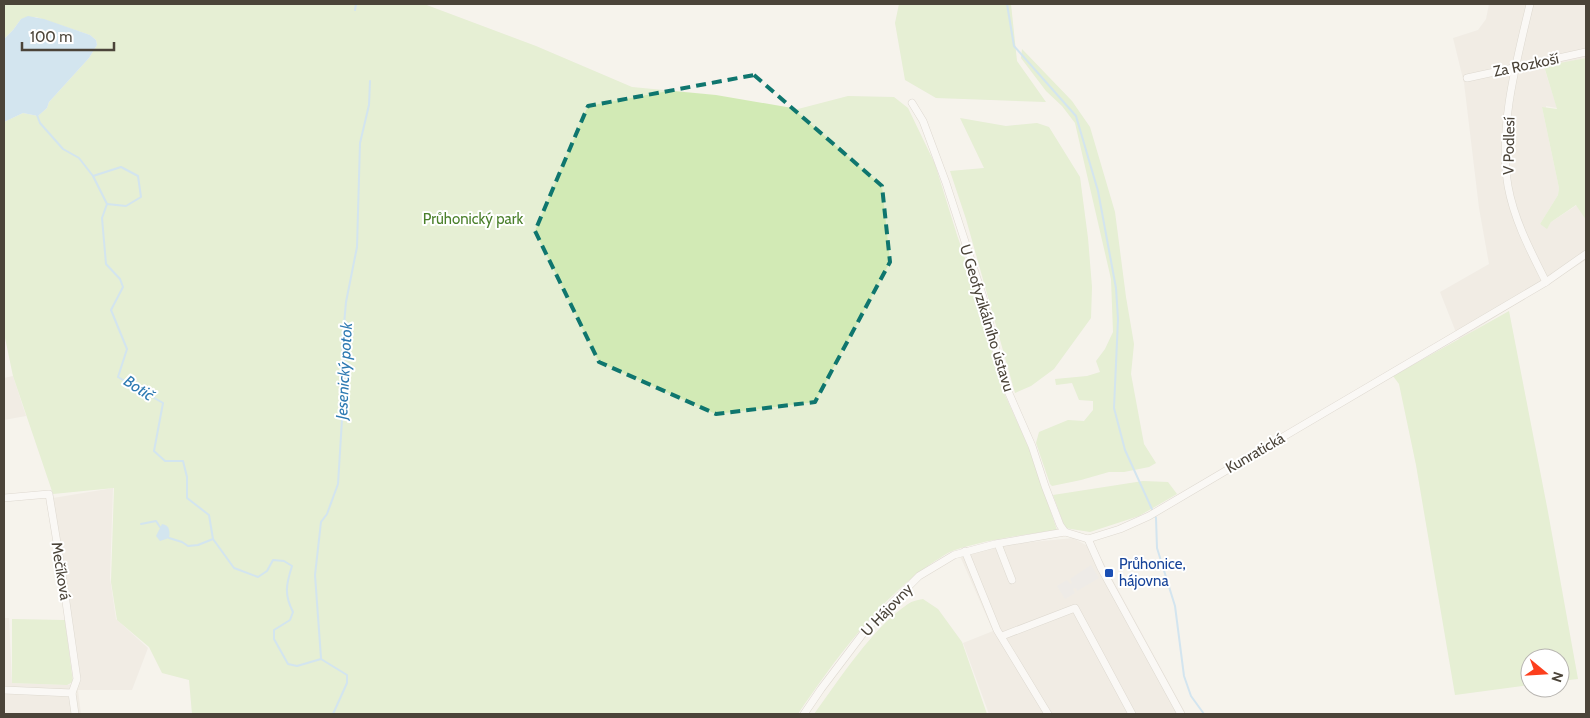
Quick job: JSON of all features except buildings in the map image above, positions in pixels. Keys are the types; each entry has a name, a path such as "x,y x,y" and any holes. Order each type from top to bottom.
{"street":[{"name":"V Podlesí","path":"1530,4 1516,67 1506,135 1508,187 1521,229 1546,282"},
{"name":"Za Rozkoší","path":"1467,78 1586,52"},
{"name":"U Geofyzikálního ústavu","path":"912,103 922,121 946,183 983,297 1004,382 1032,446 1060,525 1065,532"},
{"name":"Kunratická","path":"1088,539 1120,529 1149,516 1546,282 1586,254"},
{"name":"Mečíková","path":"4,498 48,494 61,567 77,679 72,693 75,714"},
{"name":"U Hájovny","path":"804,714 868,627 919,576 954,554 1065,532 1088,539"},
{"path":"1088,539 1101,568 1181,714"},
{"path":"998,544 1012,580"},
{"path":"965,551 1002,636 1048,714"},
{"path":"1002,636 1075,608 1132,714"},
{"path":"4,690 72,693"}],"highlighted area":[{"path":"754,75 882,186 890,262 815,402 716,414 599,362 535,231 588,106"}],"shaded area":[{"path":"1489,4 1586,4 1586,58 1544,67 1557,108 1542,107 1559,188 1558,195 1540,224 1547,228 1551,222 1577,205 1586,220 1586,260 1459,340 1440,292 1489,264 1479,208 1464,83 1453,38 1478,30 1486,19"},
{"path":"13,376 26,416 4,420 4,378"},
{"path":"113,488 110,578 116,619 148,648 132,690 78,690 81,714 4,714 4,618 9,618 12,683 67,685 80,682 53,498"},
{"path":"1073,538 1097,551 1186,714 989,714 963,643 993,631 960,556 1000,545"},
{"path":"1091,565 1099,578 1077,591 1076,588 1073,589 1075,593 1065,599 1057,586 1067,580 1070,584 1072,583 1070,579"}],"green space":[{"name":"Průhonický park","path":"4,4 424,4 536,46 632,87 716,95 798,109 848,96 894,97 908,108 935,164 980,302 1000,384 1029,448 1057,530 980,543 952,551 915,575 896,592 860,631 798,714 192,714 189,680 162,673 149,647 117,620 111,582 114,488 53,494 13,376 4,333 4,122 23,113 38,116 89,58 97,45 96,40 90,35 36,17 21,19 4,39"},
{"path":"899,4 1011,4 1017,61 1046,102 936,98 905,80 895,23"},
{"path":"1022,49 1072,101 1090,127 1115,212 1134,344 1131,374 1144,444 1156,463 1149,467 1124,472 1109,472 1052,486 1036,443 1039,432 1068,420 1084,421 1093,410 1093,401 1079,400 1072,383 1056,385 1055,379 1087,376 1100,372 1096,361 1105,349 1113,332 1111,279 1075,123 1062,106 1046,91 1021,58"},
{"path":"1586,58 1586,220 1576,205 1551,222 1547,229 1540,224 1558,195 1559,188 1542,107 1557,109 1544,66"},
{"path":"960,118 1006,126 1037,123 1049,127 1080,177 1092,287 1091,318 1054,369 1031,386 1015,393 966,219 950,171 984,168"},
{"path":"1509,311 1578,679 1570,680 1570,648 1520,648 1520,686 1455,695 1416,465 1399,384 1393,376"},
{"path":"1143,481 1168,482 1177,494 1139,516 1090,532 1065,528 1053,495"},
{"path":"923,599 938,609 962,642 987,714 814,714 857,655 882,626 908,604"},
{"path":"12,619 65,620 73,682 67,685 12,683"}],"water":[{"path":"28,16 44,19 90,35 96,40 97,45 89,58 38,116 23,113 4,122 4,39 21,19"},
{"path":"162,524 168,527 169,538 160,541 156,536"}],"waterway":[{"name":"Jesenický potok","path":"355,10 356,4"},
{"path":"1007,4 1014,46 1076,116 1098,191 1116,288 1118,319 1114,408 1125,450 1156,518 1157,548 1175,606 1184,676 1191,696 1204,714"},
{"name":"Jesenický potok","path":"321,658 315,575 321,522 327,514 338,484 345,371 342,347 346,302 357,247 360,143 369,105 370,81"},
{"name":"Botič","path":"37,115 40,123 63,149 79,158 93,176 107,204 102,218 106,264 120,279 123,287 111,310 127,349 118,377 163,403 154,451 165,461 183,461 187,477 187,498 209,515 213,539 234,568 258,577 267,571 273,560 284,561 292,566 288,579 287,595 293,612 290,620 274,630 274,639 288,664 297,666 321,659 347,675 347,683 333,714"},
{"path":"93,176 121,167 138,176 141,197 126,206 107,204"},
{"path":"141,524 156,521 160,527"},
{"path":"169,538 188,546 198,545 213,539"}],"place":[{"name":"Průhonice, hájovna","path":"1109,573"}]}
